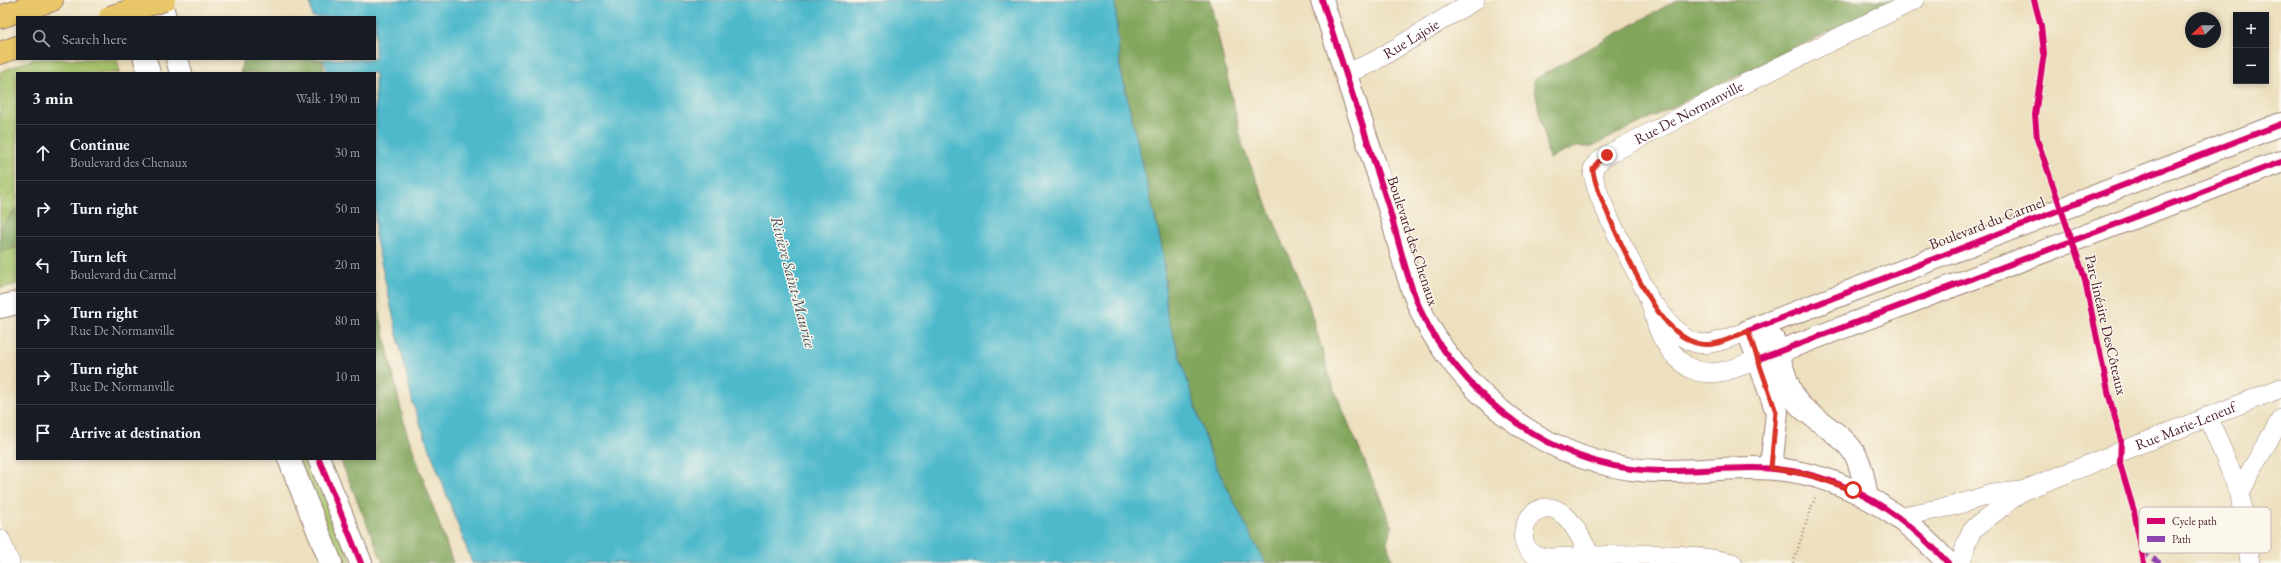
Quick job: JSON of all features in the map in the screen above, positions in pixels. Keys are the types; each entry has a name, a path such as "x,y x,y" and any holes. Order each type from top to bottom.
{"highway":[{"path":"0,17 52,0"},
{"path":"113,16 164,0"},
{"path":"0,52 16,46"}],"street":[{"path":"127,0 132,16"},
{"path":"160,0 165,16"},
{"name":"Boulevard des Chenaux","path":"1322,0 1390,211 1408,278 1420,310 1443,349 1470,384 1483,396 1532,434 1558,447 1597,461 1654,471 1730,467 1771,468 1797,472 1832,481 1867,497 1898,517 1930,543 1948,563"},
{"name":"Rue Lajoie","path":"1345,74 1373,62 1475,0"},
{"name":"Rue De Normanville","path":"1768,356 1718,373 1699,372 1682,363 1662,337 1649,298 1598,191 1593,174 1597,163 1607,155 1734,89 1915,0"},
{"path":"145,60 149,72"},
{"path":"177,60 181,72"},
{"path":"1768,356 2279,163 2273,128"},
{"name":"Boulevard du Carmel","path":"1691,341 1705,345 1715,344 2273,128"},
{"name":"Rue De Normanville","path":"1649,298 1673,328 1691,341"},
{"path":"0,307 16,303"},
{"path":"1758,327 1768,356 1776,412 1771,468"},
{"path":"1768,356 1798,404 1834,431 1856,453 1860,464 1867,497"},
{"name":"Rue Marie-Leneuf","path":"1961,563 1966,544 1972,530 2022,491 2281,388"},
{"path":"2208,416 2240,494 2242,507"},
{"path":"2240,494 2250,472 2281,419"},
{"path":"289,460 331,563"},
{"path":"318,460 361,563"},
{"name":"Rue Marie-Leneuf","path":"1898,517 1953,506 1992,494 2022,491"},
{"path":"0,539 10,563"},
{"path":"2249,553 2250,563"},
{"path":"1591,556 1684,556 1732,563"}],"path":[{"path":"1793,563 1813,501"}],"green space":[{"path":"1115,0 1210,0 1243,147 1309,305 1332,384 1392,526 1387,542 1393,563 1265,563 1211,456 1167,315 1163,252 1120,67"},
{"path":"1677,0 1895,0 1590,147 1575,147 1549,159 1533,80"},
{"path":"31,60 117,60 120,72 16,72 16,209 0,228 0,72"},
{"path":"243,60 322,60 325,72 240,72"},
{"path":"16,209 16,247 0,252 0,228"},
{"path":"16,247 16,284 0,288 0,252"},
{"path":"376,298 405,427 453,563 383,563 340,460 376,460"},
{"path":"297,460 310,460 352,563 339,563"}],"water":[{"name":"Rivière Saint-Maurice","path":"310,0 1115,0 1120,67 1163,252 1167,315 1211,456 1265,563 472,563 413,404 376,240 376,72 328,72 323,60 376,60 376,16 312,16"}],"marked path":[{"path":"2145,553 2160,563"}],"cycle path":[{"path":"1322,0 1389,208 1419,307 1435,337 1455,365 1478,391 1504,414 1532,433 1563,449 1595,461 1628,468 1663,471 1743,468 1775,469 1814,476 1836,483 1857,492 1896,516 1932,546 1948,563"},
{"name":"Parc linéaire DesCôteaux","path":"2034,0 2041,26 2044,53 2035,115 2037,139 2084,276 2109,396 2121,440 2120,464 2134,511 2139,537"},
{"path":"1748,331 2281,124"},
{"path":"1759,359 2281,162"},
{"path":"319,460 361,563"},
{"name":"Parc linéaire DesCôteaux","path":"2142,553 2144,563"}],"route":[{"path":"1607,155 1597,163 1593,169 1594,181 1649,298 1673,328 1686,340 1705,345 1715,344 1748,331 1775,405 1777,418 1771,468 1810,475 1832,481 1853,490"}]}
